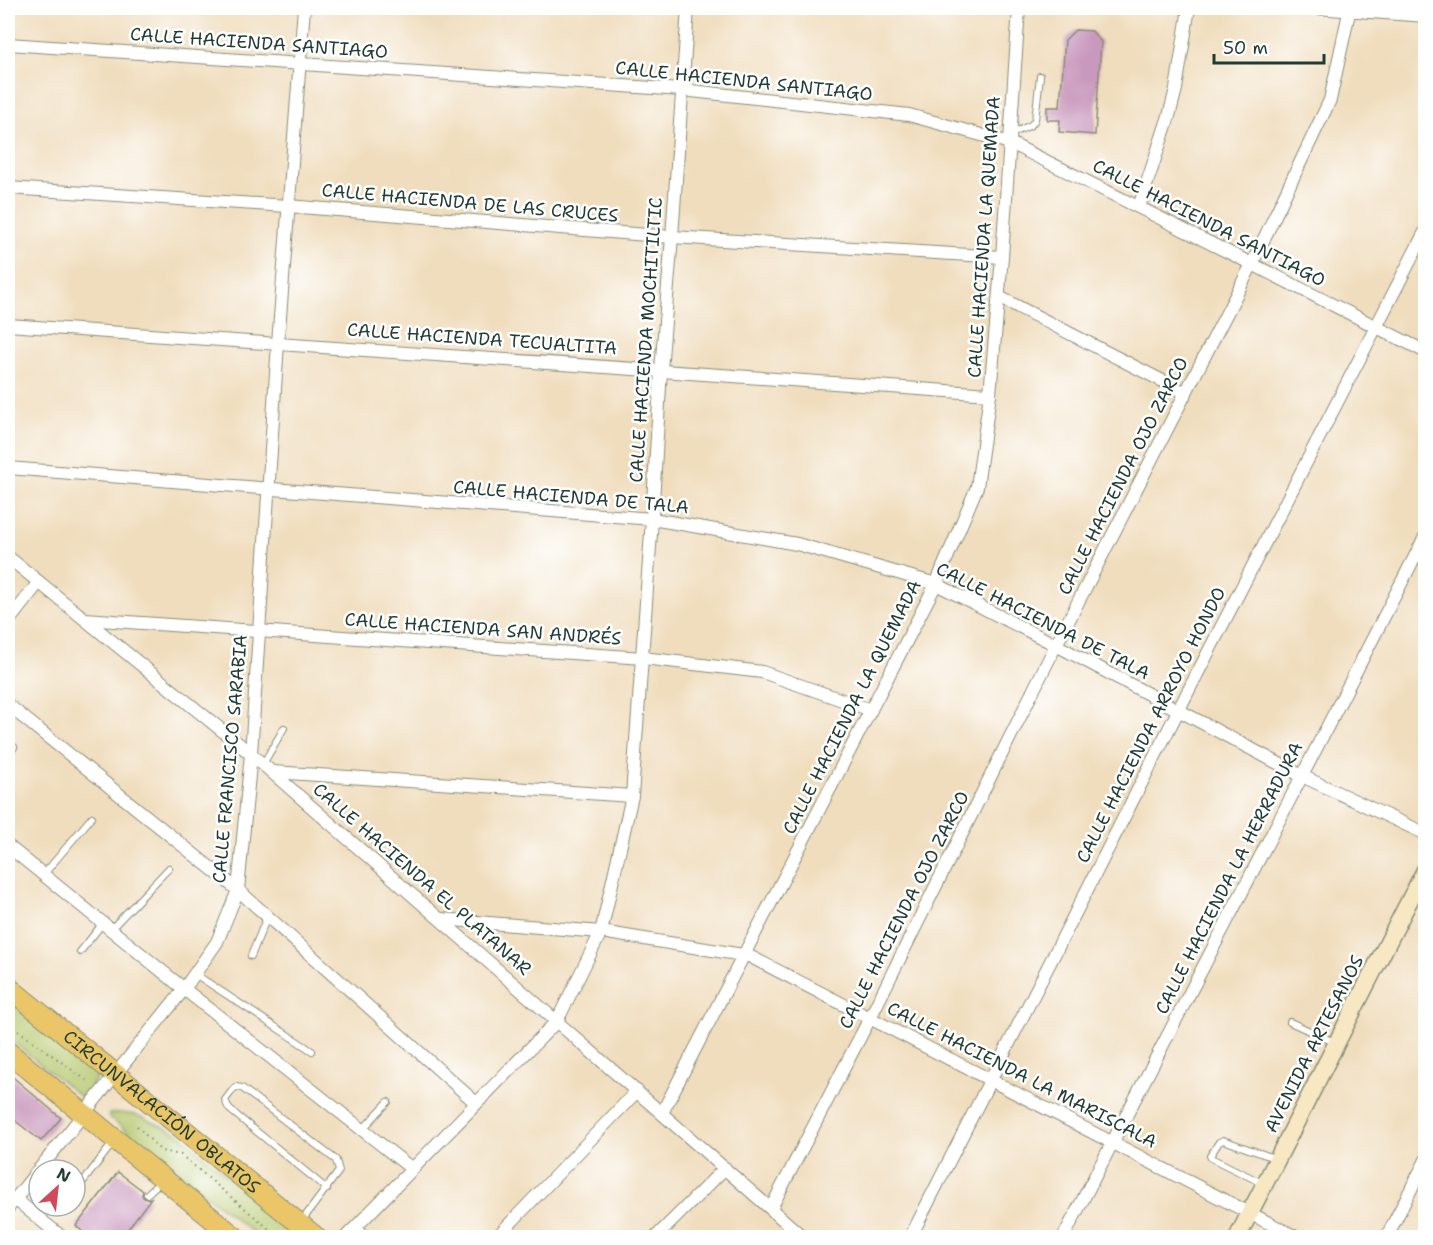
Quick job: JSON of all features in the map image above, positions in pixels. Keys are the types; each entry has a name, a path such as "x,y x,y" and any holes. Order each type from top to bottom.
{"main road":[{"name":"AVENIDA ARTESANOS","path":"1237,1238 1425,868"},
{"name":"CIRCUNVALACIÓN OBLATOS","path":"8,987 316,1238"},
{"path":"8,1052 236,1238"}],"street":[{"name":"CALLE FRANCISCO SARABIA","path":"51,1158 195,974 217,942 238,891 251,754 278,343 304,8"},
{"name":"CALLE HACIENDA MOCHITILTIC","path":"345,1238 557,1021 601,932 632,796 643,658 660,370 688,8"},
{"name":"CALLE HACIENDA LA QUEMADA","path":"662,1113 936,584 977,487 990,393 999,297 1019,8"},
{"path":"1139,207 1176,89 1190,8"},
{"path":"1317,8 1425,16"},
{"name":"CALLE HACIENDA OJO ZARCO","path":"771,1208 870,1018 1056,645 1252,264 1330,100 1350,9"},
{"name":"CALLE HACIENDA SANTIAGO","path":"8,44 682,90 909,115 1010,138 1139,207 1425,352"},
{"name":"CALLE HACIENDA DE LAS CRUCES","path":"8,188 288,206 672,237 1002,257"},
{"name":"CALLE HACIENDA ARROYO HONDO","path":"910,1238 1425,230"},
{"path":"999,297 1186,393"},
{"name":"CALLE HACIENDA TECUALTITA","path":"8,325 990,393"},
{"name":"CALLE HACIENDA DE TALA","path":"8,468 652,519 796,544 936,584 1302,776 1425,834"},
{"name":"CALLE HACIENDA LA HERRADURA","path":"1063,1238 1425,535"},
{"name":"CALLE HACIENDA EL PLATANAR","path":"8,557 268,768 804,1238"},
{"path":"8,622 39,582"},
{"name":"CALLE HACIENDA SAN ANDRÉS","path":"85,620 643,658 762,672 871,710"},
{"path":"8,705 238,891 476,1103"},
{"path":"268,768 632,796"},
{"path":"8,846 412,1169"},
{"name":"CALLE HACIENDA LA MARISCALA","path":"441,919 601,932 749,956 1298,1238"},
{"path":"496,1238 637,1091"},
{"path":"1386,1238 1425,1160"},
{"path":"655,1238 725,1168"},
{"name":"CALLE FRANCISCO SARABIA","path":"11,1204 27,1187"},
{"path":"11,1204 63,1238"}],"lane":[{"path":"1010,138 1033,123 1040,76"},
{"path":"268,768 284,728"},
{"path":"8,755 14,747"},
{"path":"44,875 92,818"},
{"path":"80,952 169,868"},
{"path":"251,956 267,917"},
{"path":"195,974 312,1051"},
{"path":"1290,1022 1336,1043"},
{"path":"299,1223 327,1189 339,1171 336,1160 242,1088 235,1087 225,1100 229,1109 327,1189"},
{"path":"362,1130 388,1102"},
{"path":"87,1176 115,1139"},
{"path":"1264,1185 1210,1156 1219,1142 1223,1140 1277,1159"},
{"path":"147,1194 164,1179"},
{"path":"357,1225 369,1238"}],"path":[{"path":"8,1023 90,1083"},
{"path":"137,1126 161,1151 181,1155 280,1238"},
{"path":"203,1180 205,1174"}],"green space":[{"path":"8,997 100,1074 82,1098 8,1038"},
{"path":"109,1114 137,1115 178,1133 299,1237 258,1237 109,1117"}],"building":[{"path":"1075,30 1092,31 1101,42 1095,135 1059,132 1060,120 1047,120 1047,107 1060,107 1065,40"},
{"path":"8,1073 61,1118 41,1141 8,1115"},
{"path":"118,1172 143,1191 144,1198 151,1198 121,1238 90,1238 76,1226 82,1218 87,1218 87,1212"}]}
